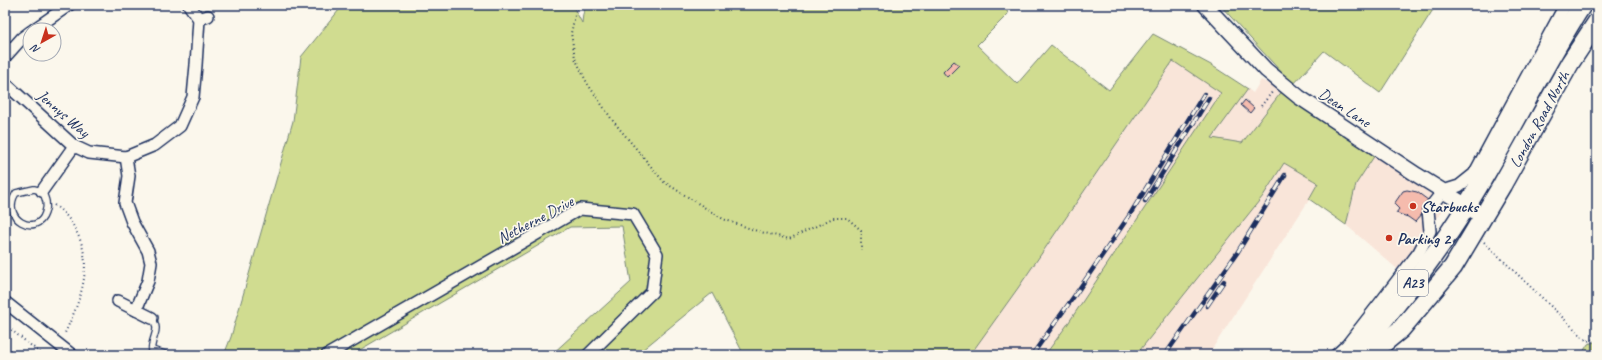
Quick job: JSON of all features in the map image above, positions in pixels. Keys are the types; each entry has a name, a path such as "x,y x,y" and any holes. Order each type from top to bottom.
{"highway":[{"name":"London Road North","path":"1467,206 1582,5"},
{"name":"London Road North","path":"1483,218 1570,63 1597,22"},
{"name":"A23","path":"1354,355 1404,284 1435,254 1467,206"},
{"name":"A23","path":"1369,355 1401,329 1417,312 1453,267 1483,218"}],"street":[{"path":"45,22 69,5"},
{"name":"Jennys Way","path":"5,83 74,146 89,154 126,157 155,145 180,126 193,97 203,18 189,5"},
{"name":"Dean Lane","path":"1205,5 1266,70 1299,97 1467,206 1483,218"},
{"name":"London Road North","path":"1474,174 1565,5"},
{"path":"5,57 22,38"},
{"path":"42,191 74,146"},
{"path":"126,157 129,176 125,203 132,222 148,251 151,263 148,281 136,310"},
{"name":"London Road North","path":"1443,191 1459,186 1474,174 1491,165"},
{"path":"1336,355 1404,284 1430,230 1428,210 1443,191"},
{"name":"Netherne Drive","path":"327,355 580,209 633,214 657,254 652,292 588,355"},
{"path":"118,300 152,318"},
{"path":"5,302 72,355"}],"lane":[{"path":"34,189 42,191 46,198 47,208 44,217 39,223 32,225 22,223 15,217 12,211 12,201 16,193 34,189"},
{"path":"5,198 12,201"},
{"path":"152,318 156,324 156,333 151,346 152,352 165,354"}],"path":[{"path":"580,5 576,11 571,33 576,58 587,83 613,121 664,182 723,219 757,231 789,239 833,218 847,218 861,230 861,250"},
{"path":"1261,106 1280,82"},
{"path":"46,203 54,205 69,218 79,237 85,258 84,277 79,298 68,327 58,344"},
{"path":"1473,235 1486,244 1587,341 1597,339"},
{"path":"5,325 43,355"}],"shaded area":[{"path":"1173,61 1246,90 1248,89 1253,93 1261,80 1283,90 1278,96 1339,154 1212,349 1206,355 963,355 1018,288"},
{"path":"1375,155 1446,205 1402,273 1346,225 1356,184"}],"green space":[{"path":"343,5 575,5 574,8 582,23 583,14 587,5 1005,5 1008,14 977,45 1017,84 1051,45 1109,90 1153,34 1211,65 1248,89 1212,138 1242,143 1283,90 1375,155 1356,184 1346,225 1309,199 1318,183 1284,163 1263,196 1136,355 1045,355 1067,325 1221,93 1173,61 1018,288 970,355 744,355 712,293 636,355 551,355 631,282 622,226 570,227 351,355 224,355 231,337 293,121 301,57"},
{"path":"1220,5 1436,5 1380,93 1324,51 1293,85"},
{"path":"1597,341 1597,355 1581,355 1588,344"}],"building":[{"path":"954,61 959,65 947,77 943,72"},
{"path":"1245,100 1254,108 1250,113 1241,105"},
{"name":"Starbucks","path":"1407,190 1417,192 1432,203 1415,222 1408,217 1396,213 1399,209 1394,204 1403,191"}],"railway":[{"path":"1032,355 1129,216 1204,94"},
{"path":"1145,201 1209,98"},
{"path":"1165,355 1237,253 1285,175"},
{"path":"1207,306 1224,281"}],"place":[{"name":"Starbucks","path":"1413,206"},
{"name":"Parking 2","path":"1389,238"}]}
